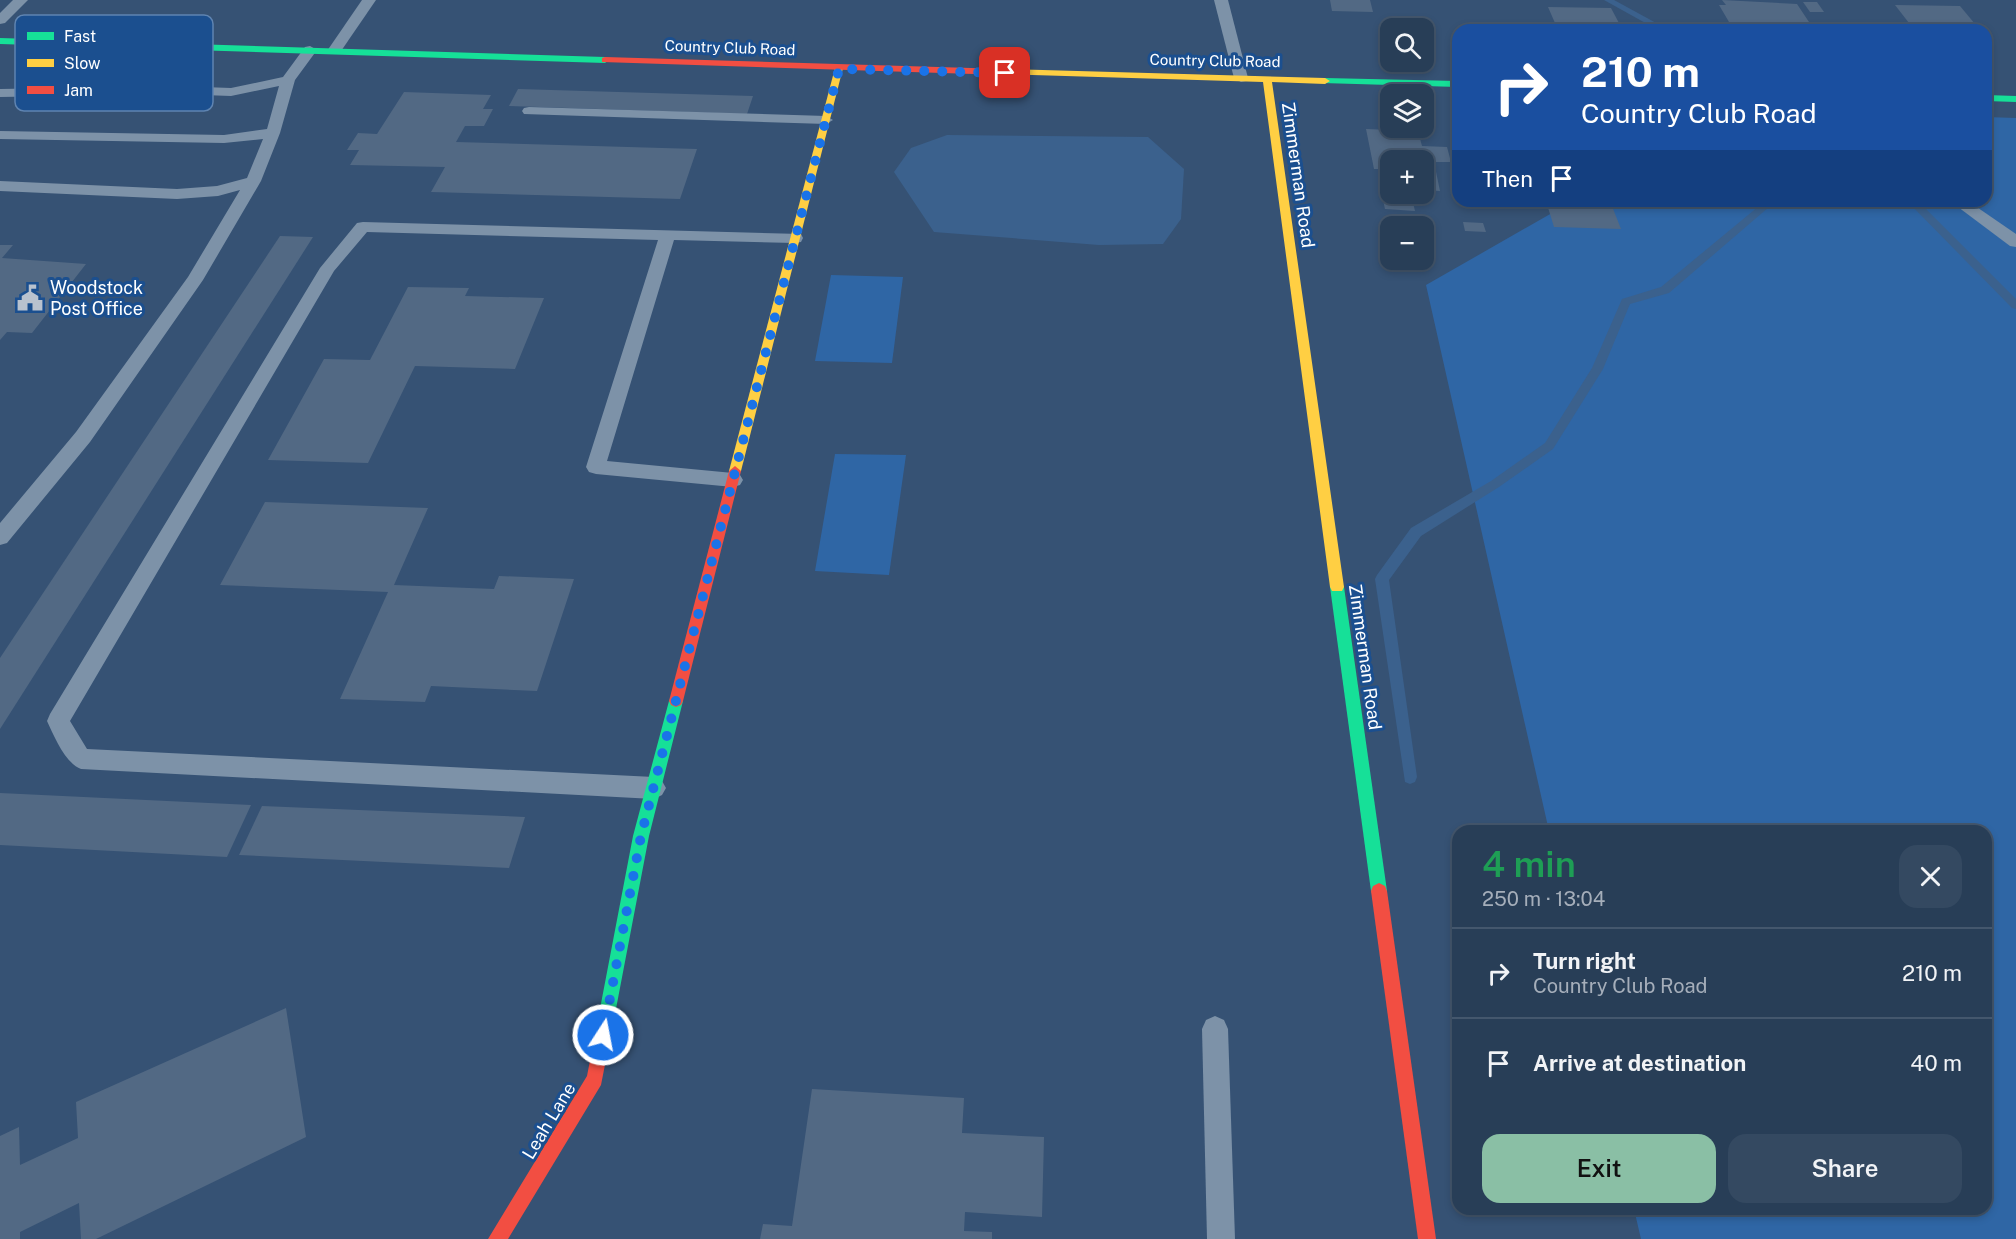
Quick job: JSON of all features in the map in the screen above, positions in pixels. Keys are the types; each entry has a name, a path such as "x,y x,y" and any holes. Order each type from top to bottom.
{"street":[{"name":"Country Club Road","path":"0,41 15,41"},
{"name":"Country Club Road","path":"213,47 839,69 1452,84"},
{"name":"Leah Lane","path":"497,1239 595,1079 641,836 839,69"},
{"name":"Zimmerman Road","path":"1267,79 1427,1239"},
{"path":"1992,98 2016,99"}],"lane":[{"path":"0,20 21,0"},
{"path":"334,51 369,0"},
{"path":"1221,0 1241,78"},
{"path":"0,537 83,437 195,280 254,181 273,133 288,80 310,50"},
{"path":"213,91 231,92 288,80"},
{"path":"0,93 15,93"},
{"path":"529,111 826,120"},
{"path":"0,135 224,139 273,133"},
{"path":"0,186 177,194 218,191 254,181"},
{"path":"1966,207 2016,242"},
{"path":"654,788 81,759 58,721 328,268 363,226 795,238"},
{"path":"667,235 596,467 733,480"},
{"path":"1215,1029 1221,1239"}],"shaded area":[{"path":"1992,117 2016,118 2016,1239 1641,1239 1635,1215 1992,1215 1992,825 1548,825 1426,285 1562,207 1992,207"},
{"path":"947,135 1148,137 1184,169 1181,219 1163,244 1099,245 934,232 894,172 911,148"},
{"path":"831,275 903,277 892,363 815,361"},
{"path":"835,454 906,455 889,575 815,571"}],"building":[{"path":"1330,0 1370,0 1373,12 1332,11"},
{"path":"1722,0 1797,4 1810,24 1729,22 1719,5 1726,5"},
{"path":"1803,2 1817,2 1824,12 1810,12"},
{"path":"1895,5 1960,6 1975,24 1909,23"},
{"path":"1548,7 1611,8 1619,24 1588,24 1555,23"},
{"path":"518,89 753,96 747,114 509,106"},
{"path":"404,92 491,95 483,109 493,109 484,126 465,126 456,142 697,149 680,199 431,192 445,167 350,165 359,150 347,150 358,133 377,134"},
{"path":"1366,129 1380,130 1380,138 1420,138 1422,146 1447,147 1451,162 1434,162 1434,150 1380,150 1380,169 1374,169"},
{"path":"1434,162 1440,191 1434,191"},
{"path":"1384,204 1413,204 1415,211 1385,209"},
{"path":"1548,207 1612,207 1621,229 1554,227"},
{"path":"1463,222 1483,223 1486,232 1465,231"},
{"path":"280,236 313,237 0,729 0,658"},
{"name":"Woodstock Post Office","path":"0,245 13,245 2,258 86,264 32,333 7,332 0,340"},
{"path":"408,287 469,288 465,296 544,298 515,369 415,366 368,463 268,460 324,359 370,360"},
{"path":"265,502 428,508 394,585 494,589 499,576 574,579 537,691 431,686 425,702 340,699 388,592 220,585"},
{"path":"0,793 251,805 227,857 0,845"},
{"path":"262,806 525,817 509,868 239,855"},
{"path":"286,1008 306,1137 96,1239 81,1239 79,1203 20,1232 20,1239 0,1239 0,1136 19,1127 20,1165 78,1138 76,1102"},
{"path":"812,1089 964,1098 962,1133 1044,1137 1042,1217 965,1212 964,1231 992,1232 992,1239 760,1239 763,1224 792,1226"}],"waterway":[{"path":"1608,0 1654,24"},
{"path":"1410,777 1382,579 1416,532 1495,484 1549,446 1597,369 1626,302 1665,290 1764,207"},
{"path":"1918,207 2016,305"}],"traffic: fast":[{"path":"0,41 15,41"},
{"path":"213,48 605,60"},
{"path":"1325,81 1452,84"},
{"path":"1992,98 2016,99"},
{"path":"1337,587 1379,891"},
{"path":"607,1014 641,836 676,701"}],"traffic: slow":[{"path":"735,471 839,68"},
{"path":"1005,72 1325,81"},
{"path":"1267,79 1337,587"}],"traffic: jam":[{"path":"605,60 1005,72"},
{"path":"676,701 735,471"},
{"path":"1379,891 1427,1239"},
{"path":"497,1239 595,1079 607,1014"}],"place":[{"name":"Woodstock Post Office","path":"30,298"}],"route":[{"path":"603,1035 641,836 839,69 1005,73"}]}
